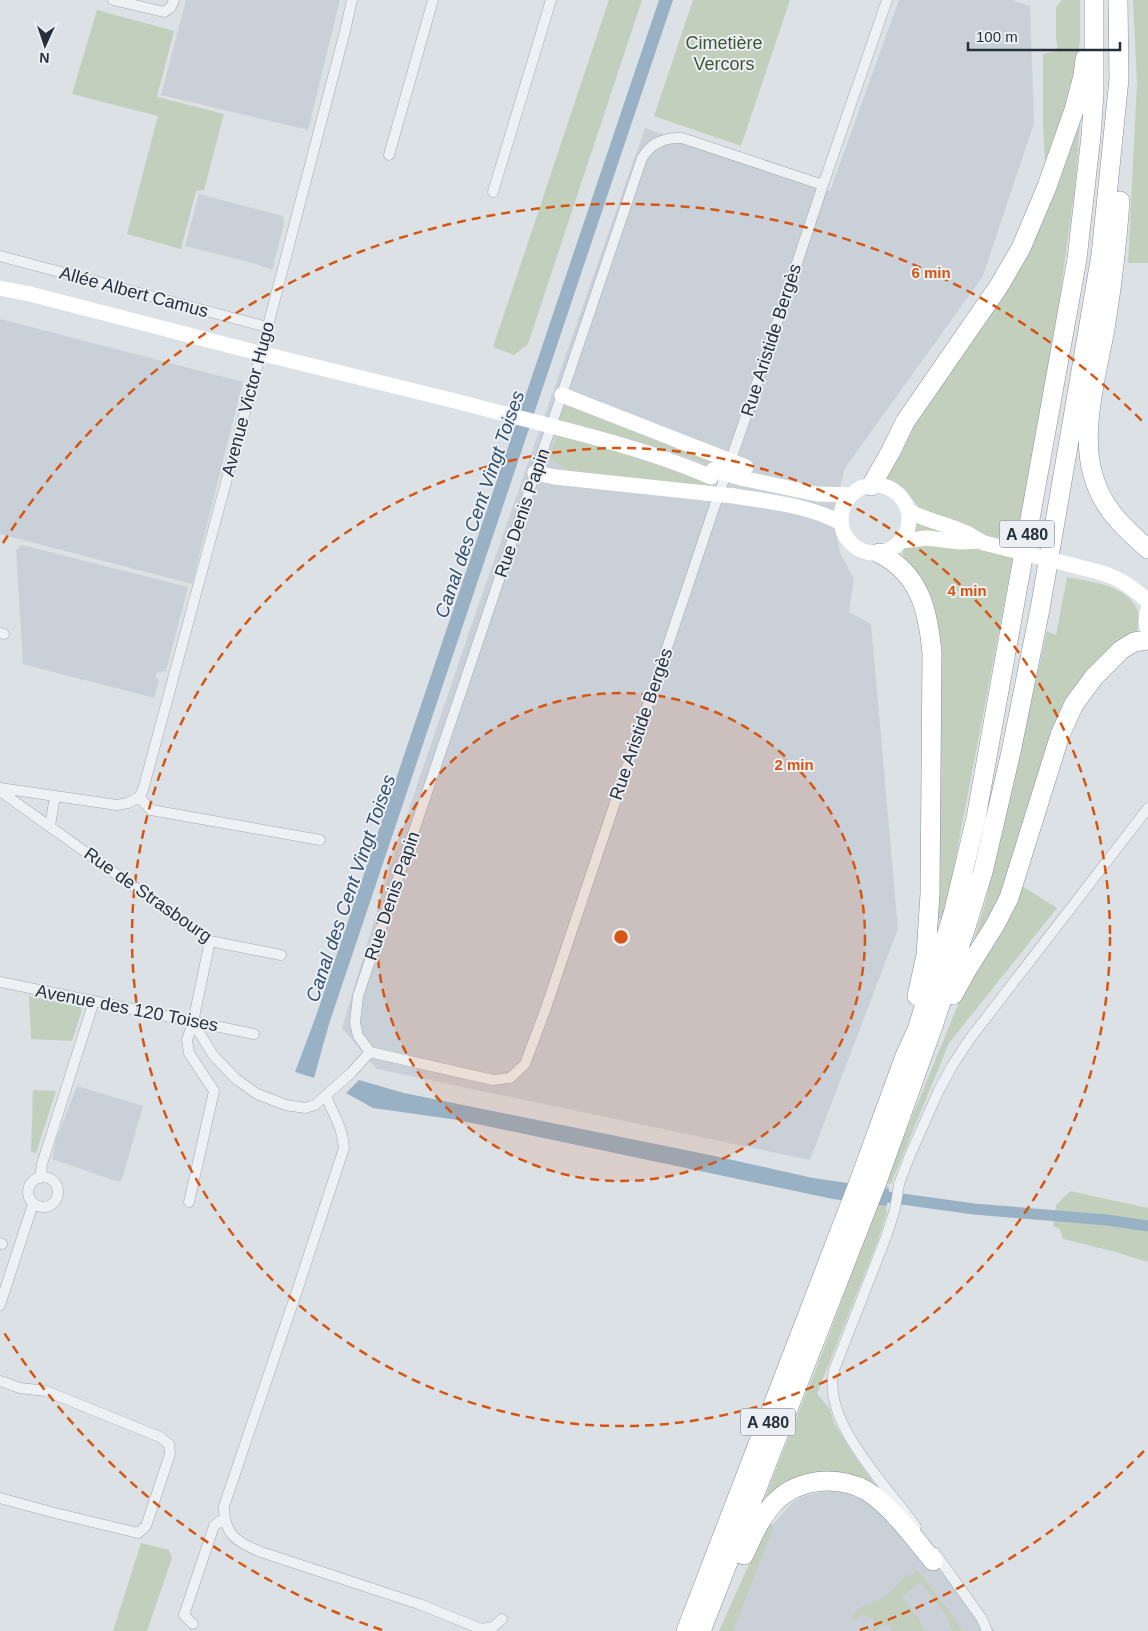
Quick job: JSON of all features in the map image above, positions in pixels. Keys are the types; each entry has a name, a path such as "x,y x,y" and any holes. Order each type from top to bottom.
{"highway":[{"name":"A 480","path":"869,1180 905,1056 917,1030 937,969 964,874 978,810 1076,260 1087,174 1094,93 1094,0"},
{"path":"871,486 905,422 999,286 1021,248 1046,188 1074,110 1083,76 1088,25 1094,0"},
{"name":"A 480","path":"686,1631 932,1029 983,872 1009,761 1040,609 1102,255 1119,79 1118,0"},
{"path":"1119,79 1125,104 1119,213 1113,273 1088,428 1089,457 1098,490 1110,512 1131,535 1148,549"},
{"path":"879,553 903,569 914,584 924,607 932,653 928,931 922,976 908,1028 905,1056"},
{"path":"932,1029 945,1016 953,996 1009,898 1060,735 1074,704 1094,677 1121,650 1134,642 1148,640"},
{"name":"A 480","path":"701,1631 856,1213"},
{"path":"709,1631 718,1616 763,1516 787,1492 807,1483 818,1481 840,1482 851,1484 866,1491 886,1507 933,1561"}],"main road":[{"path":"0,286 578,433 676,462 714,468 790,505 824,514 841,523"},
{"path":"562,395 740,482 817,494 851,495"},
{"path":"535,472 555,477 705,493 740,482"},
{"path":"871,486 883,486 894,492 903,500 908,511 908,527 901,541 891,549 879,553 867,552 856,548 847,540 841,523 843,508 851,495 860,489 871,486"},
{"path":"908,511 919,517 965,532 981,542"},
{"path":"901,541 927,538 960,542 981,542 1116,577 1148,601"},
{"path":"1148,609 1146,622 1148,630"}],"street":[{"path":"113,0 164,12 172,7 174,0"},
{"name":"Avenue Victor Hugo","path":"139,797 143,790 352,0"},
{"path":"389,155 433,0"},
{"path":"493,192 550,0"},
{"name":"Rue Aristide Bergès","path":"370,1052 494,1080 510,1078 525,1064 546,1008 885,2"},
{"name":"Rue Denis Papin","path":"370,1052 358,1036 355,1023 358,996 639,164 646,151 654,144 667,139 682,138 823,185"},
{"name":"Allée Albert Camus","path":"0,256 267,326"},
{"path":"0,789 117,805 128,804 139,797 151,810 320,840"},
{"name":"Rue de Strasbourg","path":"0,789 210,941 281,955"},
{"path":"50,826 55,796"},
{"path":"987,1631 977,1612 856,1447 839,1418 832,1398 832,1378 886,1237 895,1209 899,1184 925,1119 939,1090 969,1040 1148,808"},
{"path":"189,1202 214,1091 189,1053 187,1040 193,1022 210,941"},
{"name":"Avenue des 120 Toises","path":"0,982 254,1034"},
{"path":"40,1178 42,1164 94,1001"},
{"path":"193,1022 213,1056 236,1079 257,1094 286,1105 306,1108 315,1105 370,1052"},
{"path":"326,1096 344,1136 344,1148 224,1506 224,1518 230,1533 243,1545 261,1552 419,1604 481,1629 493,1628 502,1619"},
{"path":"40,1178 48,1178 55,1182 58,1190 58,1198 48,1207 41,1208 33,1204 28,1197 28,1188 33,1181 40,1178"},
{"path":"0,1305 33,1204"},
{"path":"0,1381 20,1388 46,1391 160,1437 169,1444 170,1454 146,1526 138,1533 0,1498"},
{"path":"877,1476 900,1514 977,1620 981,1631"},
{"path":"193,1624 184,1615 214,1526 224,1518"}],"shaded area":[{"path":"186,0 340,0 308,130 161,95"},
{"path":"899,0 1011,0 1030,6 1034,123 983,276 845,468 833,514 840,553 854,579 849,612 871,624 898,929 810,1160 377,1069 342,1028 396,847 645,128 830,191"},
{"path":"199,194 283,216 284,224 272,270 253,263 185,246"},
{"path":"0,319 243,382 192,584 0,534"},
{"path":"22,545 188,587 166,671 157,672 155,677 159,680 154,698 23,664 16,550"},
{"path":"77,1086 143,1106 122,1179 119,1182 52,1159 56,1140"},
{"path":"830,1491 863,1495 895,1521 995,1631 730,1631 773,1524 793,1502 806,1495"}],"green space":[{"path":"609,0 642,0 528,344 514,355 493,347"},
{"name":"Cimetière Vercors","path":"693,0 790,0 741,146 654,116"},
{"path":"1062,0 1080,0 1080,41 1064,122 1045,162 1043,54 1058,51 1056,7"},
{"path":"1133,0 1148,0 1148,263 1128,263 1137,83"},
{"path":"97,10 174,31 157,97 224,114 204,190 196,191 181,249 127,234 158,116 72,94"},
{"path":"1082,101 1075,187 1052,353 950,888 942,919 932,919 938,676 915,573 902,554 918,506 903,488 882,477 910,428 1009,285"},
{"path":"565,407 589,408 718,460 716,466 661,448 559,420 559,416"},
{"path":"558,436 586,441 713,483 715,490 568,471 549,457"},
{"path":"1067,577 1105,585 1123,593 1137,609 1138,630 1107,658 1072,699 1001,907 972,945 985,904 1047,631 1056,635"},
{"path":"1020,885 1057,908 949,1043 891,1184 885,1183 957,1007"},
{"path":"29,996 80,1007 82,1010 72,1041 31,1039"},
{"path":"33,1090 56,1091 36,1153 31,1152"},
{"path":"884,1185 889,1186 887,1212 878,1240 817,1394 830,1409 834,1423 876,1486 852,1479 761,1507 825,1346"},
{"path":"1070,1191 1148,1208 1148,1262 1063,1239 1060,1229 1053,1226 1056,1205"},
{"path":"768,1522 774,1526 733,1631 719,1631"},
{"path":"141,1543 169,1550 172,1558 147,1631 113,1631"},
{"path":"917,1570 962,1631 952,1631 946,1615 920,1582 902,1597 919,1619 925,1631 891,1631 892,1628 881,1624 877,1631 871,1631 875,1620 860,1614 857,1620 852,1619 858,1610 880,1600 908,1574 911,1577"}],"water":[{"path":"659,0 673,0 329,1024 314,1078 295,1072 316,1016"},
{"path":"359,1080 404,1093 710,1155 813,1178 889,1189 887,1206 833,1199 458,1120 373,1108 346,1093"}],"waterway":[{"path":"873,1195 974,1209 1107,1220 1148,1226"}],"water label":[{"name":"Canal des Cent Vingt Toises","path":"479,504"},
{"name":"Canal des Cent Vingt Toises","path":"350,888"}]}
